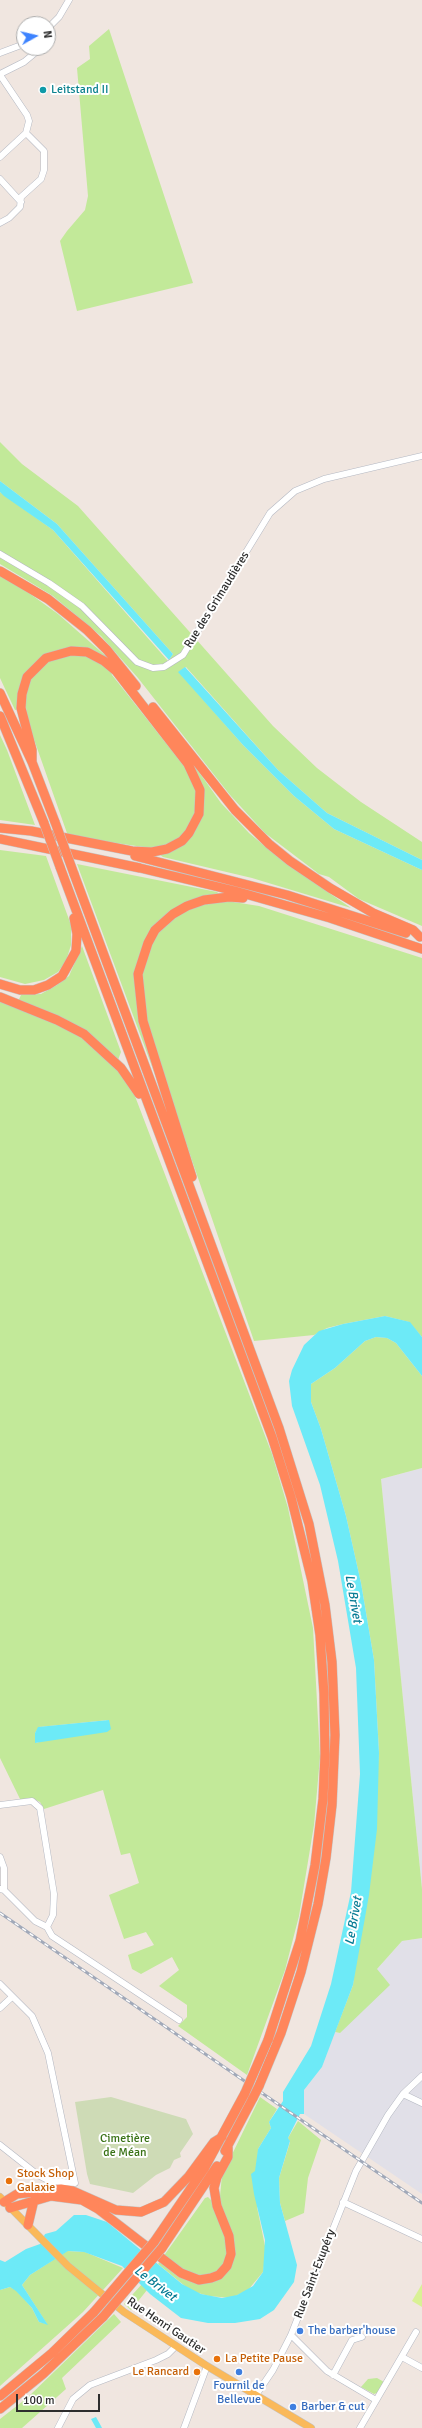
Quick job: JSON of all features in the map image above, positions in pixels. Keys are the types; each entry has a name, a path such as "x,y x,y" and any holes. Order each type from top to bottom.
{"highway":[{"path":"0,571 48,599 87,630 107,650 220,793 269,844 290,861 330,888 374,913 413,930 421,938"},
{"path":"0,828 32,831 132,851 152,852 167,849 182,841 189,833 199,814 200,790 188,764 116,671 104,661 87,652 72,651 46,658 27,677 22,694 21,708 32,750 32,762"},
{"path":"0,693 32,762 55,822 296,1480 315,1551 330,1641 335,1735 334,1784 326,1858 308,1947 277,2045 253,2098 228,2147 199,2194 162,2248 103,2317 43,2374 0,2409"},
{"path":"0,716 44,823 285,1476 307,1560 320,1635 324,1694 325,1754 318,1843 300,1941 268,2040 245,2093 222,2138 185,2198 154,2242 94,2312 52,2353 0,2396"},
{"path":"0,832 100,849 189,869 326,907 421,938"},
{"path":"0,839 162,873 266,900 337,920 422,949"},
{"path":"0,845 42,848"},
{"path":"0,984 20,990 34,990 52,983 66,971 76,951 77,934 65,893 65,880"},
{"path":"199,1213 200,1202 143,1021 138,992 139,967 148,943 156,930 179,910 196,902 220,898 238,897 256,902 266,900"},
{"path":"0,997 57,1020 84,1034 121,1068 135,1085 149,1118 156,1124"},
{"path":"4,2203 12,2195 39,2191 73,2190 116,2210 141,2212 164,2202 173,2194 214,2142 222,2138"},
{"path":"4,2203 61,2196 82,2200 98,2209 180,2273 198,2280 211,2278 219,2275 227,2266 231,2254 229,2236 217,2206 214,2188 217,2177 228,2157 228,2147"},
{"path":"28,2225 34,2200"}],"main road":[{"name":"Rue Henri Gautier","path":"4,2203 68,2266 148,2330 312,2428"}],"street":[{"path":"56,20 70,0"},
{"path":"0,53 16,47"},
{"path":"0,157 26,133 29,121 27,115 0,74 24,62 31,56"},
{"path":"0,223 9,218 20,207 21,197 41,179 45,164 44,151 26,133"},
{"path":"0,180 21,202"},
{"name":"Rue des Grimaudières","path":"0,554 49,582 74,603 137,662 153,668 170,665 183,655 191,644 270,513 294,490 324,478 422,456"},
{"path":"0,1805 32,1801 40,1808 54,1894 53,1915 47,1927"},
{"path":"0,1857 4,1868 2,1889 35,1921 47,1927 52,1936 179,2020"},
{"path":"0,1984 32,2016 48,2053 74,2183 50,2181 38,2175 0,2145"},
{"path":"0,2008 12,1997"},
{"name":"Rue Saint-Exupéry","path":"256,2395 273,2370 291,2335 356,2171 388,2115 403,2094 422,2076"},
{"path":"403,2094 422,2103"},
{"path":"343,2202 422,2239"},
{"path":"360,2428 416,2332"},
{"path":"291,2335 333,2375 376,2400"},
{"path":"333,2375 352,2340 362,2337"},
{"path":"58,2428 73,2399 86,2388 168,2354 176,2346"},
{"path":"402,2357 422,2368"},
{"path":"184,2428 206,2366"}],"shaded area":[{"path":"422,1468 422,1889 381,1479"},
{"path":"422,1938 422,2194 304,2114 304,2090 322,2067 335,2032 340,2033 377,1969 402,1941"}],"green space":[{"path":"109,29 193,283 77,311 60,241 85,210 88,196 77,68 90,59 89,46"},
{"path":"0,442 22,464 78,506 273,726 317,768 361,802 422,842 422,860 327,813 278,770 186,667 179,672 243,745 294,796 334,829 422,870 422,926 359,899 329,877 319,874 265,833 230,795 138,678 101,636 53,596 0,564 0,492 53,530 168,661 173,654 57,524 0,481"},
{"path":"0,576 15,583 58,614 107,657 112,675 188,771 196,768 221,803 249,833 280,859 351,908 252,878 163,857 150,848 68,836 30,728 26,708 15,710 0,678"},
{"path":"0,735 7,750 35,825 0,820"},
{"path":"0,850 46,856 71,925 71,945 66,961 58,972 44,980 25,984 0,977"},
{"path":"77,864 217,892 227,901 259,906 422,958 422,1337 409,1322 385,1316 327,1328 314,1335 254,1341 163,1076 157,1080"},
{"path":"82,946 121,1052 118,1060 133,1091 272,1454 288,1508 313,1628 320,1757 314,1825 299,1916 285,1970 247,2075 178,2026 187,2017 187,2005 159,1986 179,1970 172,1957 141,1974 132,1969 128,1955 154,1945 146,1932 124,1939 109,1895 139,1883 130,1853 121,1855 103,1790 44,1809 40,1802 34,1799 20,1799 0,1758 0,1000 15,1008 21,995 41,994 69,976","holes":["109,1720 36,1743 35,1733 39,1727"]},
{"path":"376,1337 387,1338 396,1343 422,1376 422,1468 381,1479 422,1889 422,1938 402,1941 377,1969 390,1985 340,2033 335,2032 353,1985 379,1753 374,1660 361,1583 346,1516 321,1429 311,1402 311,1384 335,1368 365,1341"},
{"name":"Cimetière de Méan","path":"111,2097 186,2119 193,2134 180,2153 181,2157 174,2160 170,2168 156,2175 133,2193 90,2184 87,2174 75,2102"},
{"path":"260,2097 277,2109 269,2122 271,2128 258,2149 257,2207 266,2251 263,2272 248,2290 231,2298 209,2296 191,2291 158,2264 205,2198 208,2197 211,2200 220,2196 222,2175"},
{"path":"298,2121 321,2140 308,2178 304,2213 285,2221 280,2203 279,2178 290,2142 288,2138"},
{"path":"67,2251 85,2252 123,2268 83,2312 0,2386 0,2290 10,2287 16,2290 32,2308 39,2322 47,2324 22,2285 30,2275"},
{"path":"142,2284 147,2290 131,2310 124,2304"},
{"path":"422,2284 422,2307 412,2301"},
{"path":"114,2314 121,2322 62,2378 66,2389 22,2428 0,2428 0,2419 27,2398"},
{"path":"377,2378 384,2382 377,2393 374,2394 361,2387 368,2379"}],"water":[{"path":"0,481 57,524 173,654 169,660 53,530 0,492"},
{"path":"185,667 278,770 327,813 422,860 422,870 334,829 294,796 243,745 178,672"},
{"name":"Le Brivet","path":"385,1316 410,1322 422,1337 422,1376 396,1343 387,1338 376,1337 365,1341 335,1368 311,1384 311,1402 321,1429 346,1516 361,1583 374,1660 379,1753 377,1829 369,1895 353,1985 322,2067 304,2090 304,2114 300,2114 288,2138 290,2141 279,2178 280,2203 297,2265 294,2282 274,2310 260,2319 235,2323 208,2323 181,2318 150,2294 122,2266 84,2252 68,2251 30,2275 22,2285 48,2325 39,2322 32,2308 16,2291 10,2287 0,2290 0,2260 5,2262 26,2249 40,2244 45,2234 56,2231 74,2215 86,2215 107,2222 182,2284 201,2294 222,2298 237,2295 253,2286 263,2272 265,2240 254,2194 251,2174 255,2171 258,2149 271,2128 269,2122 283,2101 283,2092 311,2046 331,1984 351,1892 360,1774 356,1668 338,1561 320,1485 292,1406 289,1381 292,1370 304,1345 319,1331 343,1324"},
{"path":"109,1720 111,1729 107,1732 35,1743 35,1733 38,1727"},
{"path":"96,2417 102,2428 96,2428 91,2419"}],"railway":[{"path":"0,1913 422,2203"}],"place":[{"name":"Leitstand II","path":"43,90"},
{"name":"Stock Shop Galaxie","path":"9,2181"},
{"name":"The barber'house","path":"300,2331"},
{"name":"La Petite Pause","path":"217,2359"},
{"name":"Le Rancard","path":"197,2372"},
{"name":"Fournil de Bellevue","path":"239,2372"},
{"name":"Barber & cut","path":"293,2407"}]}
